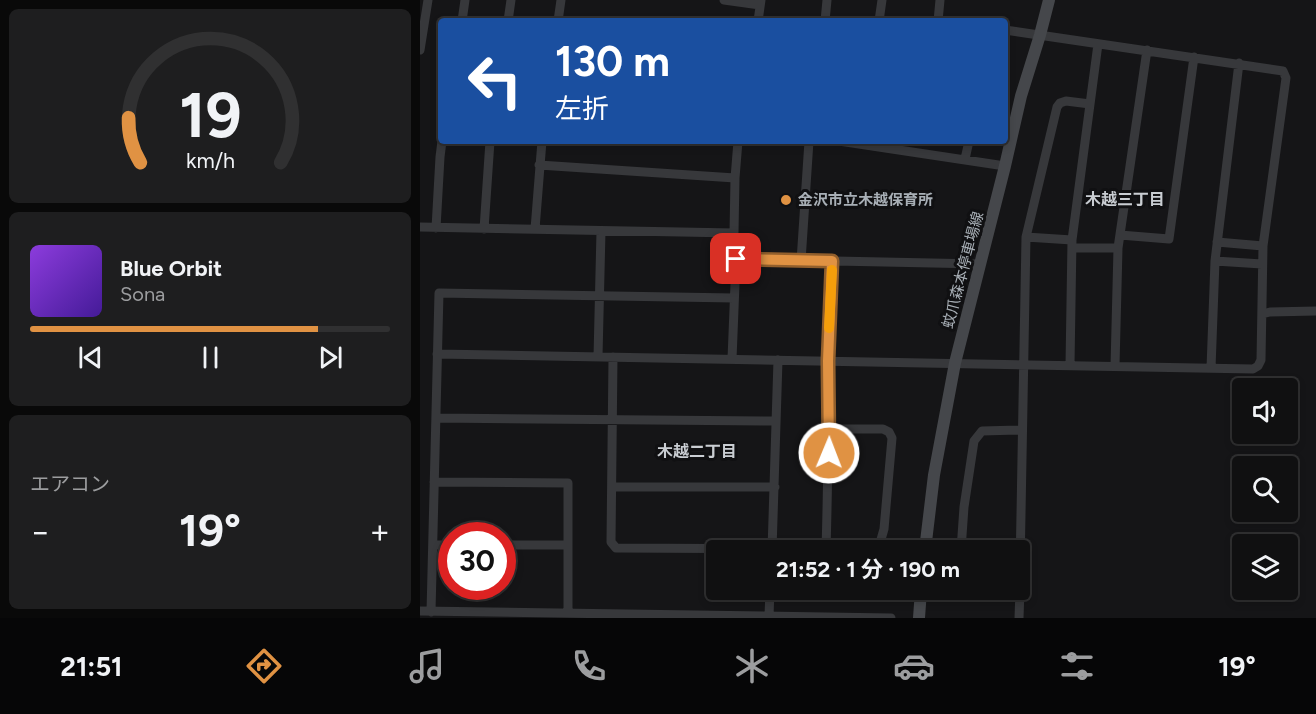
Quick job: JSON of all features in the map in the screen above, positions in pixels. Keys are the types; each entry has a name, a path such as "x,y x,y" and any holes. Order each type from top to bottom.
{"main road":[{"name":"蚊爪森本停車場線","path":"926,540 934,475 955,363 1021,96 1048,0"},
{"path":"919,618 920,600"}],"street":[{"path":"420,50 428,0"},
{"path":"462,18 465,0"},
{"path":"508,18 511,0"},
{"path":"558,18 561,0"},
{"path":"724,0 761,2 758,18"},
{"path":"825,18 827,0"},
{"path":"879,18 882,0"},
{"path":"938,18 940,0"},
{"path":"437,354 1253,369 1258,366 1261,360 1263,246 1286,78 1283,71 1008,30"},
{"path":"1070,366 1072,244 1098,44"},
{"path":"1115,366 1118,248 1147,50"},
{"path":"1120,235 1168,239 1194,57"},
{"path":"1211,368 1215,261 1239,63"},
{"path":"1020,540 1026,237 1057,107 1066,101 1090,104"},
{"path":"436,228 442,144"},
{"path":"484,229 490,144"},
{"path":"535,229 542,144"},
{"path":"732,359 736,259 735,178 738,144"},
{"path":"801,261 809,144"},
{"path":"868,144 1005,166"},
{"path":"916,152 917,144"},
{"path":"965,159 968,144"},
{"path":"539,165 735,178"},
{"path":"420,227 734,233"},
{"path":"598,357 601,231"},
{"path":"1026,237 1118,248"},
{"path":"1217,242 1263,246"},
{"path":"736,259 981,264"},
{"path":"826,540 830,429 828,361 832,261"},
{"path":"1215,261 1262,264"},
{"path":"431,612 439,293 734,298"},
{"path":"1262,314 1316,311"},
{"path":"614,357 610,542 616,548 706,549"},
{"path":"772,540 778,360"},
{"path":"436,418 776,421"},
{"path":"830,429 884,429 892,438 884,529 881,540"},
{"path":"962,540 964,507 976,437 987,430 1022,430"},
{"path":"434,482 568,483 568,614"},
{"path":"612,487 775,488"},
{"path":"432,545 438,545"},
{"path":"516,545 568,545"},
{"path":"769,616 770,600"},
{"path":"1019,618 1020,600"},
{"path":"420,612 891,618"}],"slow traffic":[{"path":"829,328 832,270"}],"place":[{"name":"金沢市立木越保育所","path":"786,200"}],"district":[{"name":"木越三丁目","path":"1125,199"},
{"name":"木越二丁目","path":"697,451"}],"route":[{"path":"736,259 832,261 828,361 829,453"}]}
